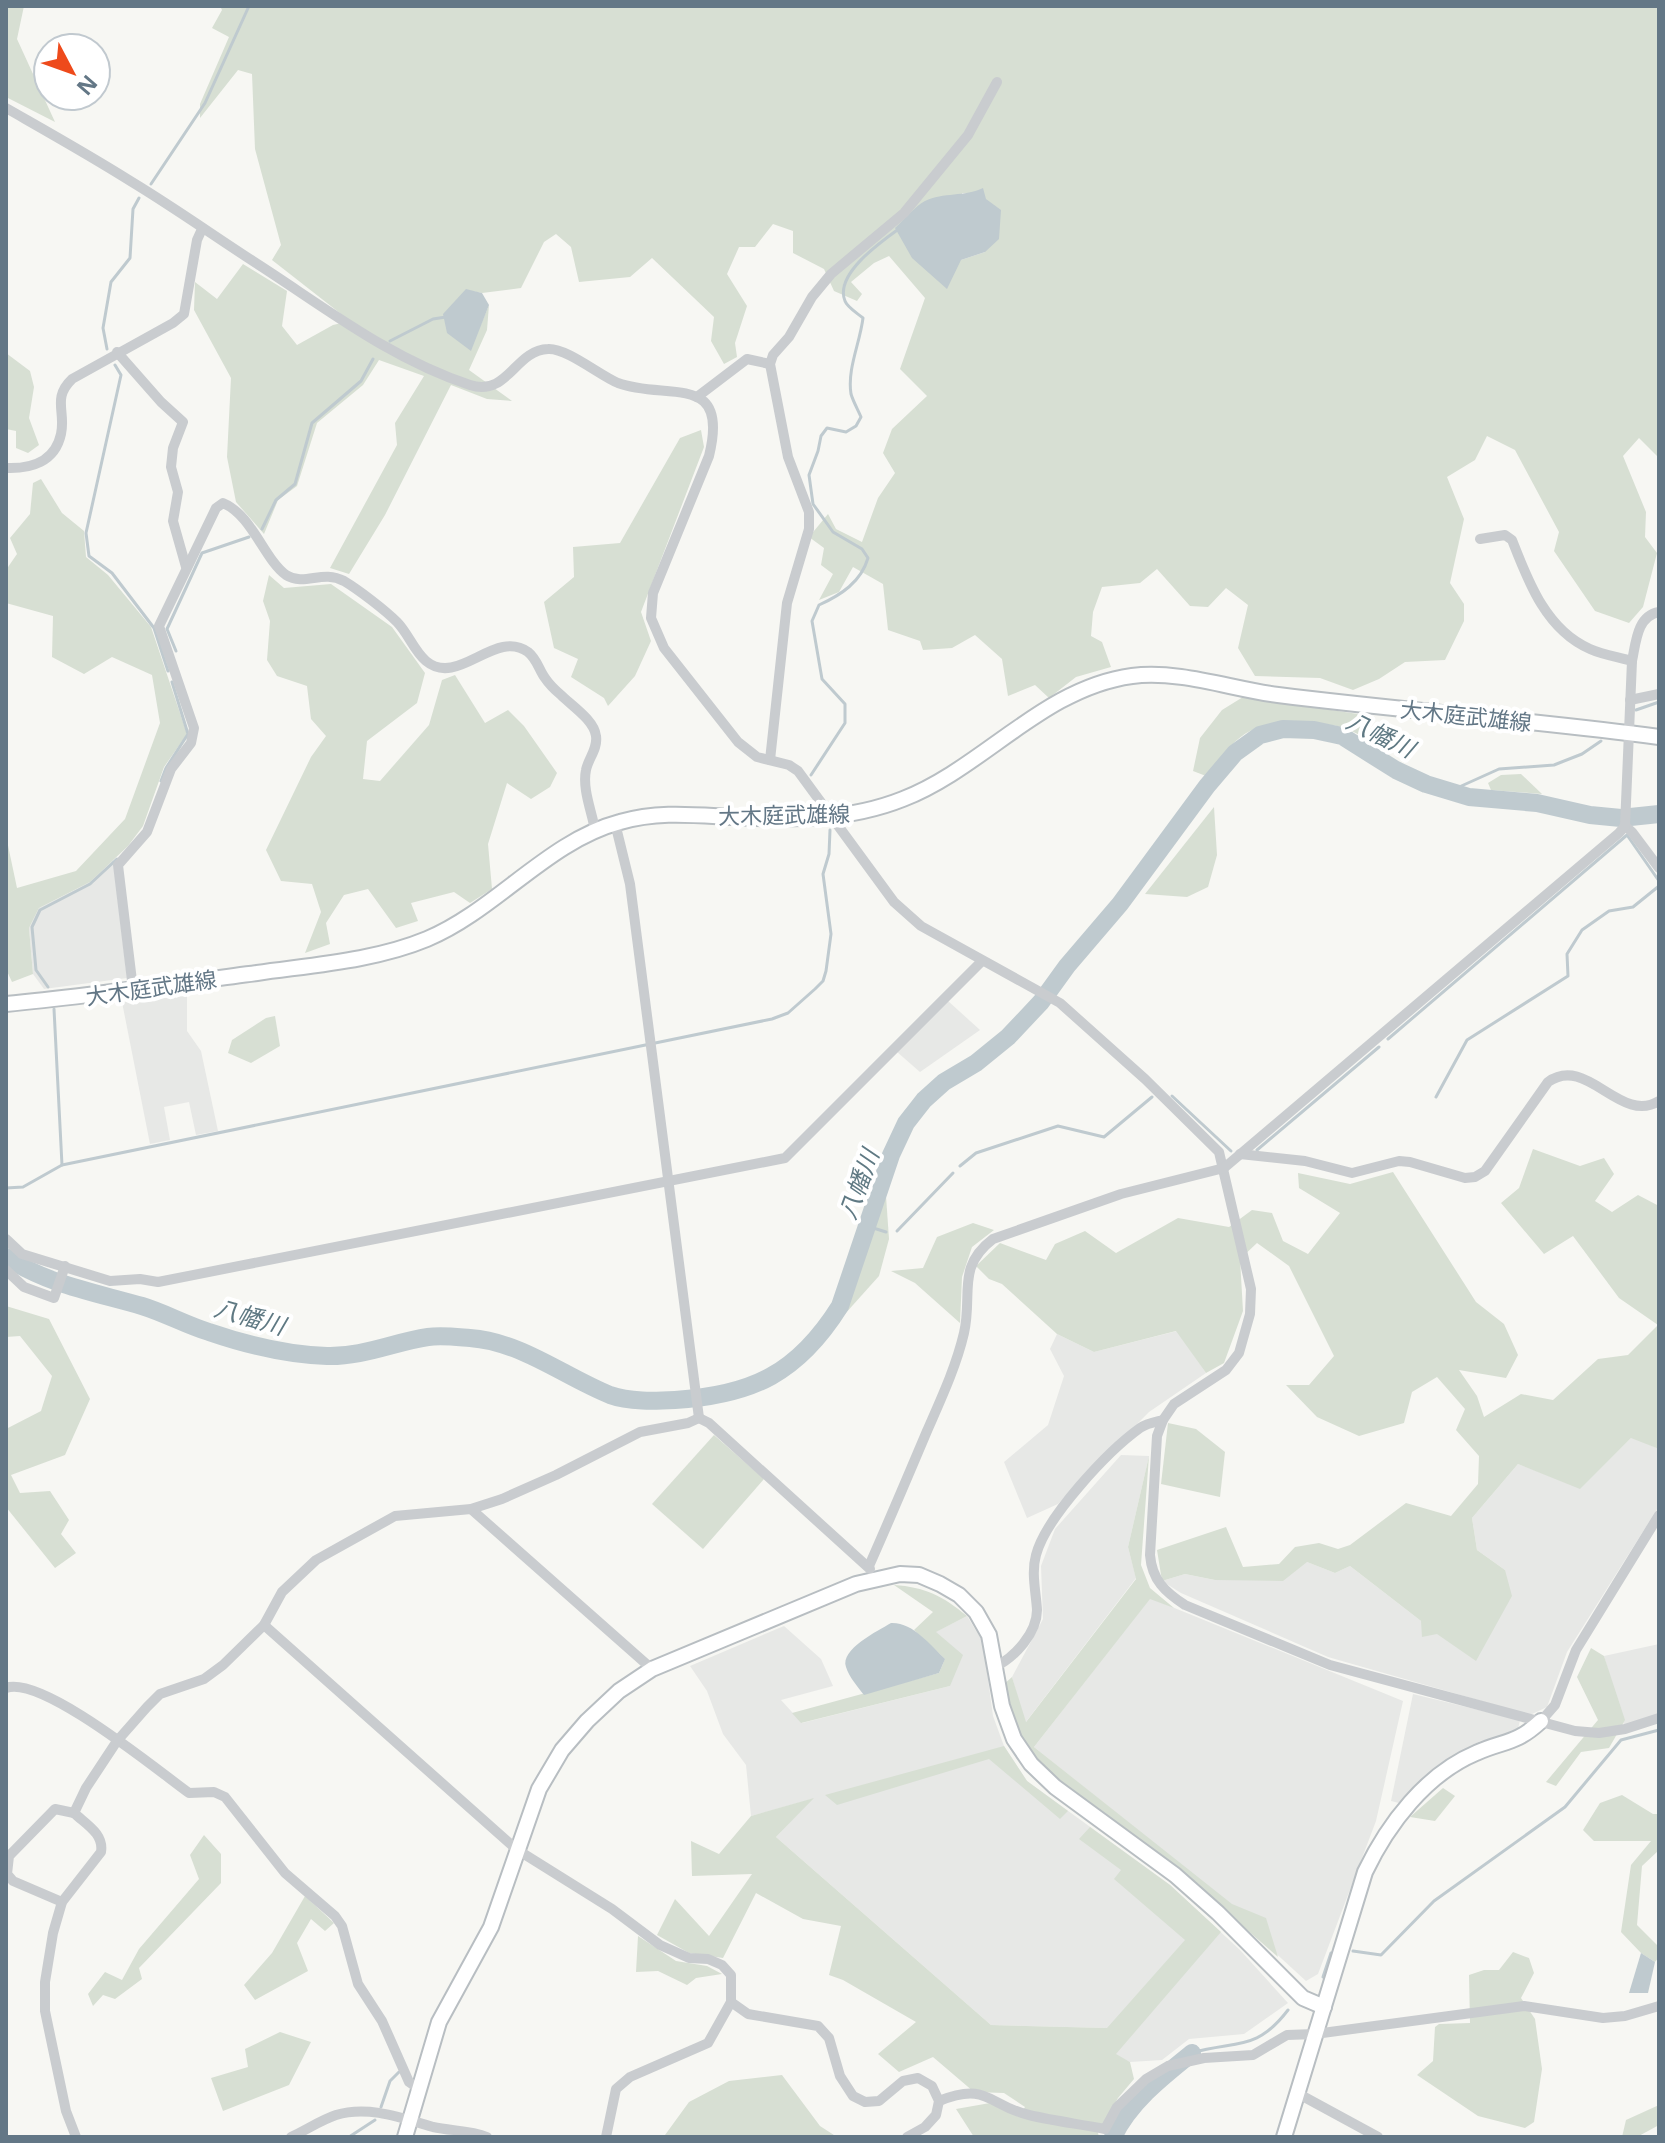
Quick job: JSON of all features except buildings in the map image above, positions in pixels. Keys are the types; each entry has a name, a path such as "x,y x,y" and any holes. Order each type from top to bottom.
{"street":[{"path":"770,760 787,603 809,529 809,512 788,457 770,364 773,355 789,337 812,297 831,274 904,213 968,135 997,82"},
{"path":"6,108 133,182 373,342 470,385 483,388 497,384 534,352 550,348 619,383 685,392 697,397 710,409 714,432 709,456 653,593 651,618 664,648 738,742 757,757 789,765 798,771 901,909 921,926 1060,1003 1145,1079 1219,1152 1251,1289 1250,1314 1239,1353 1226,1370 1174,1404 1157,1436 1150,1555 1156,1581 1185,1605 1330,1665 1575,1731 1599,1733 1625,1729 1659,1718"},
{"path":"6,468 23,469 41,463 53,452 61,433 60,398 63,387 72,379 184,314 197,240 202,229"},
{"path":"117,352 183,422 173,448 171,467 178,492 173,521 186,567"},
{"path":"697,397 747,359 770,364"},
{"path":"133,989 118,865 147,832 171,769 191,743 194,728 159,626 216,508 223,503 231,506 289,577 300,580 327,575 344,581 397,622 425,661 438,667 453,667 499,648 516,647 529,653 543,675 592,725 596,736 595,747 586,769 585,783 595,830"},
{"path":"1480,539 1505,535 1512,540 1533,592 1562,630 1589,649 1632,661"},
{"path":"871,1573 954,1368 967,1318 967,1277 980,1249 993,1239 1121,1194 1224,1168 1625,826 1632,661 1644,620 1650,614 1659,612"},
{"name":"大木庭武雄線","path":"6,1004 310,965 378,953 427,939 479,911 566,847 595,830 653,814 776,819 861,813 904,799 938,782 1056,704 1091,687 1135,676 1169,677 1274,694 1659,737"},
{"path":"1630,700 1659,694"},
{"path":"615,823 630,884 698,1415 871,1573"},
{"path":"1625,826 1659,868"},
{"path":"6,1239 22,1254 110,1281 140,1279 158,1282 785,1158 982,961"},
{"path":"1240,1154 1305,1161 1352,1173 1399,1161 1410,1162 1465,1178 1475,1177 1485,1171 1548,1082 1557,1076 1569,1074 1580,1077 1641,1107 1659,1101"},
{"path":"6,1270 24,1287 54,1298 65,1266"},
{"path":"74,1813 86,1788 117,1741 160,1694 204,1679 264,1625 282,1592 316,1560 395,1516 471,1509 502,1499 640,1432 688,1423 698,1415"},
{"path":"995,1667 1007,1661 1020,1648 1034,1625 1037,1614 1036,1554 1062,1507 1116,1447 1143,1425 1163,1420"},
{"path":"471,1509 652,1669"},
{"path":"1284,2137 1365,1872 1380,1840 1421,1792 1458,1762 1478,1752 1514,1742 1541,1721 1555,1705 1576,1650 1659,1515"},
{"path":"405,2137 439,2022 491,1927 539,1789 562,1750 619,1691 652,1669 871,1573 919,1575 959,1595 976,1612 989,1635 1002,1706 1014,1739 1031,1764 1055,1787 1175,1875 1303,1998 1324,2007"},
{"path":"264,1625 516,1849 601,1901 660,1945 689,1958 708,1959 722,1965 731,1975 731,2002 708,2043 630,2077 616,2089 606,2137"},
{"path":"6,1688 13,1685 28,1688 92,1721 189,1793 214,1792 225,1797 285,1873 335,1916 342,1926 358,1984 382,2021 409,2082 419,2089"},
{"path":"62,1902 13,1881 7,1874 9,1856 55,1809 74,1813 103,1843 101,1852 62,1902 45,1982 45,2011 66,2111 76,2137"},
{"path":"731,2002 748,2014 818,2026 829,2038 840,2076 853,2096 865,2102 879,2101 903,2081 918,2078 932,2086 939,2101 936,2115 925,2127 907,2137"},
{"path":"939,2101 957,2094 986,2095 1025,2115 1105,2129 1117,2107 1146,2079 1168,2066 1204,2058 1253,2055 1287,2035 1315,2034 1524,2006 1603,2018 1625,2016 1659,2006"},
{"path":"1297,2093 1378,2137"},
{"path":"291,2137 334,2115 351,2112 384,2113 487,2137"}],"shaded area":[{"path":"6,6 24,6 17,39 32,72 32,110 6,97"},
{"path":"220,6 1659,6 1659,458 1639,438 1623,456 1646,512 1645,537 1657,553 1643,607 1629,623 1595,611 1554,551 1559,532 1515,450 1487,436 1475,460 1447,477 1464,519 1450,583 1464,604 1464,621 1445,660 1405,662 1379,679 1353,690 1320,678 1255,676 1238,648 1248,605 1226,588 1208,607 1190,606 1157,569 1140,583 1102,587 1093,612 1091,636 1102,642 1111,667 1076,677 1049,698 1035,685 1008,696 1002,659 975,635 952,648 923,650 920,641 888,630 883,584 853,567 839,592 819,600 833,574 821,565 824,548 809,537 828,514 836,529 862,542 878,498 895,473 883,453 892,429 927,396 900,369 925,298 889,256 874,263 851,282 862,294 857,301 834,291 824,269 793,253 793,231 773,224 755,247 739,247 727,274 747,306 735,343 737,357 724,364 711,341 714,317 652,258 630,277 579,282 571,247 556,234 544,242 521,288 482,293 466,290 470,350 489,305 487,330 469,370 512,401 487,399 451,385 385,515 349,574 330,568 397,445 395,423 424,376 379,360 363,385 317,423 297,486 278,500 264,534 236,502 227,457 231,378 194,310 195,282 217,299 243,264 287,291 282,326 297,345 333,325 350,321 272,260 281,245 255,149 252,74 238,70 200,118 200,104 229,37 212,28 222,10","holes":["962,193 972,194 985,252 961,260"]},
{"path":"35,112 50,112 55,122"},
{"path":"983,188 986,199 1001,210 999,239 985,252 961,260 947,289 912,258 895,228 925,201"},
{"path":"466,289 482,293 489,305 471,351 447,333 443,314"},
{"path":"6,353 30,371 34,387 29,418 39,445 28,453 16,448 16,431 6,429"},
{"path":"701,430 704,447 641,612 651,641 635,676 608,706 604,698 571,677 578,659 554,648 544,602 574,577 573,547 620,543 680,438"},
{"path":"41,479 62,513 84,531 86,557 108,575 151,627 187,734 164,767 143,826 128,846 90,882 39,908 29,928 33,974 12,982 6,969 6,836 17,888 76,871 125,819 160,723 152,675 112,657 84,674 52,657 53,616 6,603 6,570 17,554 10,538 30,514 33,483"},
{"path":"269,575 284,588 331,584 392,627 425,673 417,703 367,741 363,779 380,781 429,725 442,680 455,675 485,723 508,710 524,726 557,773 550,787 531,799 507,783 488,844 492,889 470,903 454,892 411,903 418,921 396,928 368,889 344,895 326,923 330,944 305,953 321,912 312,884 281,881 266,850 311,757 326,736 311,719 307,686 277,676 267,660 270,621 263,601"},
{"path":"1243,697 1365,715 1362,722 1395,746 1387,754 1364,737 1344,728 1317,723 1281,724 1243,735 1206,776 1193,771 1200,738 1222,710"},
{"path":"1521,774 1542,794 1491,790 1488,783 1501,775"},
{"path":"1214,807 1217,855 1208,887 1187,897 1145,894"},
{"path":"113,860 127,978 44,989 33,974 29,928 39,908 90,882"},
{"path":"187,996 187,1031 201,1051 218,1131 196,1135 189,1102 164,1107 170,1140 150,1144 122,1002"},
{"path":"948,1001 980,1030 920,1072 896,1051"},
{"path":"275,1016 280,1046 251,1063 228,1053 232,1040 266,1018"},
{"path":"1533,1149 1580,1166 1604,1158 1614,1174 1595,1201 1612,1212 1638,1195 1659,1206 1659,1449 1631,1438 1580,1489 1518,1464 1472,1518 1477,1550 1505,1570 1512,1596 1476,1661 1437,1634 1422,1637 1421,1621 1350,1566 1335,1573 1307,1562 1283,1581 1215,1580 1185,1574 1162,1581 1157,1550 1226,1527 1243,1567 1279,1564 1295,1547 1319,1543 1338,1549 1350,1545 1406,1503 1451,1516 1478,1484 1479,1456 1456,1430 1465,1409 1437,1377 1412,1392 1404,1423 1359,1436 1317,1417 1286,1385 1309,1385 1334,1356 1289,1266 1257,1243 1240,1259 1243,1311 1224,1363 1206,1373 1176,1331 1094,1352 1057,1334 1002,1284 989,1279 976,1266 1000,1243 1046,1260 1055,1244 1085,1231 1116,1253 1178,1218 1229,1227 1252,1210 1272,1213 1283,1241 1308,1254 1340,1213 1299,1188 1298,1173 1350,1184 1393,1172 1476,1302 1504,1324 1518,1355 1506,1378 1459,1370 1477,1396 1484,1417 1521,1394 1553,1400 1598,1359 1628,1355 1658,1325 1619,1298 1573,1236 1544,1254 1501,1203 1519,1188"},
{"path":"886,1196 889,1239 879,1276 844,1315"},
{"path":"973,1223 994,1230 972,1247 962,1277 960,1323 915,1283 891,1271 923,1268 937,1237"},
{"path":"6,1306 49,1319 90,1399 65,1455 11,1475 20,1493 50,1491 69,1520 61,1534 76,1553 55,1568 6,1507 6,1429 41,1411 52,1376 20,1336 6,1337"},
{"path":"1177,1331 1206,1373 1149,1412 1058,1504 1027,1518 1004,1462 1048,1425 1064,1376 1050,1349 1057,1334 1094,1352"},
{"path":"1168,1423 1196,1429 1225,1452 1220,1497 1161,1484"},
{"path":"714,1435 764,1479 703,1549 652,1504"},
{"path":"1632,1437 1659,1449 1659,1506 1567,1652 1547,1707 1530,1715 1328,1657 1181,1593 1162,1581 1185,1574 1215,1580 1307,1562 1335,1573 1350,1566 1421,1621 1505,1570 1477,1550 1472,1518 1518,1464 1580,1488"},
{"path":"1121,1455 1149,1456 1128,1547 1136,1578 1025,1723 1012,1677 1043,1619 1041,1566 1055,1529"},
{"path":"1149,1456 1141,1565 1150,1588 1174,1608 1150,1599 1034,1747 1232,1904 1266,1918 1278,1957 1179,1870 1050,1774 1022,1740 1003,1685 1012,1677 1026,1722 1136,1579 1128,1547"},
{"path":"894,1585 933,1594 967,1616 936,1632 963,1655 950,1686 801,1723 792,1713 939,1673 945,1659 914,1630 933,1612"},
{"path":"1150,1598 1403,1701 1376,1821 1318,1974 1306,1981 1165,1852 1034,1747"},
{"path":"967,1616 983,1642 993,1716 1004,1746 1027,1781 1170,1885 1240,1950 1288,2003 1244,2034 1189,2039 1162,2060 1130,2062 1115,2055 1107,2028 991,2025 776,1837 812,1799 751,1816 746,1765 723,1734 707,1691 690,1666 784,1626 821,1659 833,1686 781,1700 802,1723 950,1686 935,1632"},
{"path":"891,1623 914,1630 945,1659 939,1673 864,1695 849,1674 846,1660 861,1641"},
{"path":"1659,1644 1659,1716 1625,1729 1604,1656"},
{"path":"1591,1648 1604,1656 1625,1720 1609,1748 1581,1752 1556,1786 1546,1782 1598,1720 1577,1677"},
{"path":"1413,1694 1520,1720 1517,1734 1480,1741 1447,1761 1399,1803 1391,1801"},
{"path":"1004,1746 1027,1781 1068,1811 1060,1819 989,1759 837,1805 825,1795"},
{"path":"1443,1788 1455,1796 1435,1821 1410,1817"},
{"path":"1622,1795 1653,1814 1659,1814 1659,1850 1642,1866 1637,1925 1659,1947 1659,1957 1655,1962 1641,1953 1621,1932 1631,1865 1651,1841 1594,1841 1583,1830 1600,1803"},
{"path":"814,1798 776,1837 991,2025 1107,2028 1185,1940 1114,1879 1121,1870 1079,1839 1090,1827 1170,1885 1221,1932 1116,2054 1130,2062 1134,2079 1118,2098 1098,2133 1099,2137 974,2137 956,2109 990,2103 1019,2117 1025,2107 1004,2093 974,2092 933,2057 899,2072 878,2054 916,2022 829,1975 841,1926 803,1919 756,1893 723,1958 689,1953 657,1935 675,1899 709,1936 752,1874 692,1876 691,1841 719,1854 751,1816"},
{"path":"204,1835 221,1854 221,1883 139,1968 142,1979 115,1999 103,1995 93,2006 88,1994 105,1972 122,1980 139,1949 199,1879 190,1855"},
{"path":"305,1896 334,1923 325,1931 311,1919 297,1943 308,1971 255,2000 244,1985 272,1953"},
{"path":"638,1936 676,1961 707,1966 722,1974 696,1978 687,1985 658,1971 636,1972"},
{"path":"1513,1952 1529,1958 1534,1973 1521,1998 1535,2019 1542,2069 1534,2122 1525,2128 1478,2116 1417,2075 1433,2061 1435,2027 1439,2024 1470,2023 1469,1975 1484,1970 1499,1970"},
{"path":"1641,1953 1655,1962 1648,1993 1629,1993"},
{"path":"280,2032 311,2042 289,2085 223,2111 211,2078 248,2067 245,2049"},
{"path":"782,2075 820,2126 837,2137 666,2137 689,2102 729,2081"},
{"path":"1659,2105 1659,2125 1637,2137 1622,2137 1626,2120"}],"waterway":[{"path":"151,184 205,103 249,6"},
{"path":"107,349 103,328 111,282 130,258 133,209 139,198"},
{"path":"811,775 845,723 845,704 822,679 812,621 819,605 855,581 868,558 862,549 833,532 813,504 809,475 821,436 827,428 846,432 856,426 861,417 850,385 863,318 845,301 843,291 846,280 862,259 900,228"},
{"path":"390,341 433,319 446,317"},
{"path":"262,529 276,500 295,484 312,423 361,381 373,359"},
{"path":"115,365 121,375 86,533 89,556 112,573 154,628 168,671"},
{"path":"176,651 167,629 202,553 249,537"},
{"path":"161,781 188,734 172,682"},
{"path":"1636,710 1659,702"},
{"name":"八幡川","path":"6,1257 55,1281 142,1306 223,1337 283,1351 340,1356 428,1337 470,1338 525,1353 617,1397 667,1400 728,1393 750,1386 790,1364 824,1329 840,1306 891,1155 906,1123 924,1100 944,1082 976,1063 1008,1037 1041,1002 1120,904 1207,786 1235,753 1260,735 1283,729 1314,730 1342,736 1396,770 1426,784 1469,797 1537,803 1590,815 1621,818 1659,814"},
{"path":"1448,792 1499,769 1554,765 1582,754 1601,741"},
{"path":"6,1188 23,1187 62,1165 772,1019 788,1013 823,981 826,971 831,934 823,874 829,854 830,830"},
{"path":"1388,1039 1627,835 1659,881"},
{"path":"48,987 36,970 32,927 40,910 90,884 117,859"},
{"path":"1436,1097 1467,1040 1568,976 1567,954 1582,930 1609,911 1633,907 1659,886"},
{"path":"54,1009 62,1165"},
{"path":"1257,1150 1379,1047"},
{"path":"1172,1096 1231,1151"},
{"path":"960,1166 976,1153 1058,1126 1104,1137 1152,1097"},
{"path":"897,1231 953,1173"},
{"path":"867,1226 886,1232"},
{"path":"1353,1951 1381,1955 1434,1901 1565,1807 1621,1740 1659,1730"},
{"path":"1323,1977 1331,1953"},
{"path":"1192,2053 1255,2039 1266,2033 1288,2010"},
{"path":"1113,2137 1138,2101 1192,2053"},
{"path":"381,2107 390,2081 399,2072"},
{"path":"349,2137 375,2120"}]}
